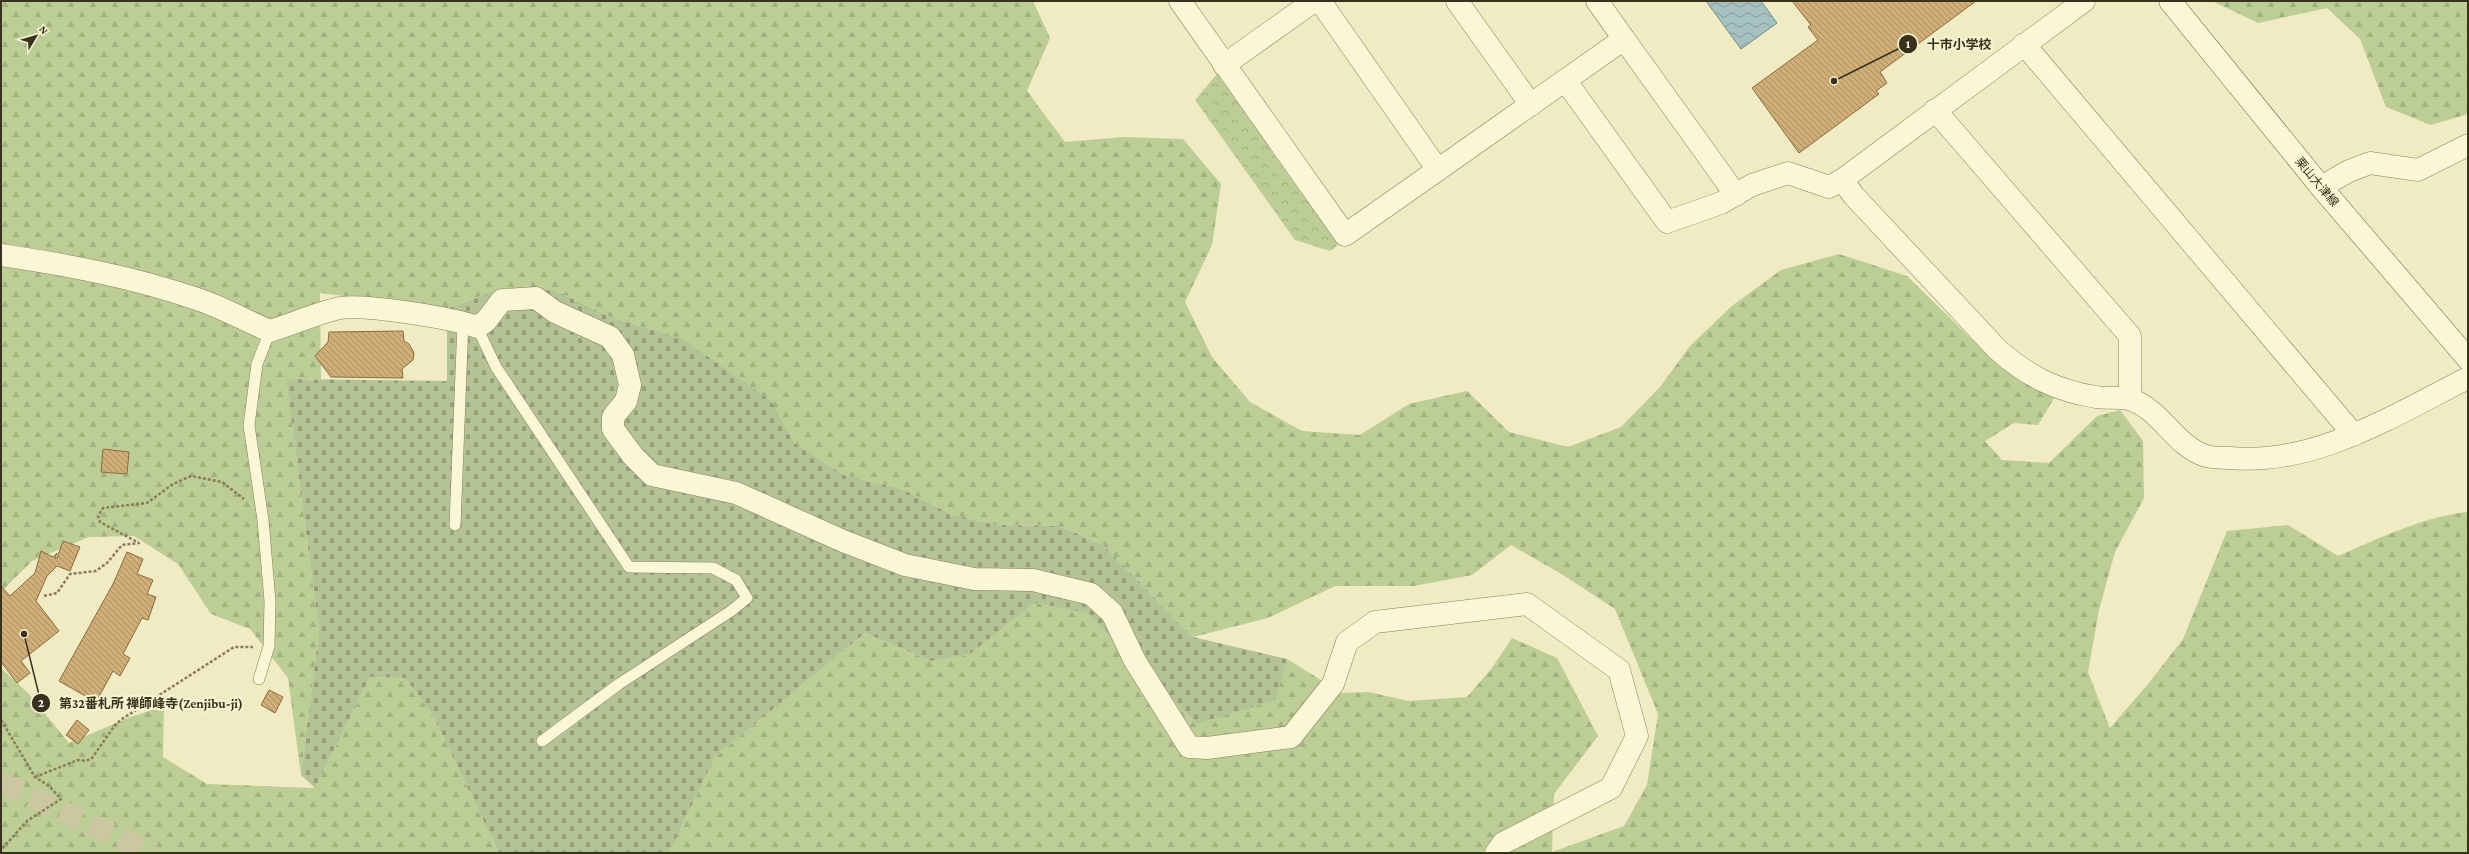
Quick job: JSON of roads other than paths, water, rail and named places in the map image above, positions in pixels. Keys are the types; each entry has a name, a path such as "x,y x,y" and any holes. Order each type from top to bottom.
{"street":[{"path":"1180,1 1345,235 1624,39"},
{"path":"1224,65 1314,1"},
{"path":"1320,1 1438,170"},
{"path":"1457,1 1530,105"},
{"path":"1597,1 1736,195"},
{"path":"1565,80 1667,222 1721,203 1752,186 1788,173 1829,187 1842,180 2084,1"},
{"name":"栗山大津線","path":"2176,3 2321,187 2468,359"},
{"path":"2024,44 2354,435"},
{"path":"1935,110 2130,336 2130,399"},
{"path":"2321,187 2349,171 2370,164 2418,170 2468,145"},
{"path":"1842,180 1859,202 2011,362 2042,382 2072,392 2113,399 2130,399 2159,417 2189,448 2207,456 2248,460 2294,453 2354,435 2468,378"},
{"path":"1,254 131,278 199,300 270,331 341,308 381,310 470,324 486,321 502,300 536,298 555,312 610,337 623,355 630,385 626,401 613,417 613,429 633,456 652,475 736,493 843,541 905,565 974,579 1033,580 1091,594 1112,613 1135,661 1189,747 1207,748 1291,737 1333,684 1347,642 1375,622 1527,604 1619,670 1636,736 1611,788 1503,843 1496,853"}],"lane":[{"path":"455,525 470,324"},
{"path":"470,324 496,367 629,566 713,568 736,580 747,598 731,612 619,684 542,741"},
{"path":"259,679 269,646 270,601 263,520 249,425 257,364 270,331"}],"water":[{"path":"1706,1 1761,1 1777,23 1741,49"}],"tunnel":[{"path":"1,783 152,853"}],"place":[{"name":"十市小学校","path":"1834,81"},
{"name":"第32番札所 禅師峰寺(Zenjibu-ji)","path":"24,634"}]}
